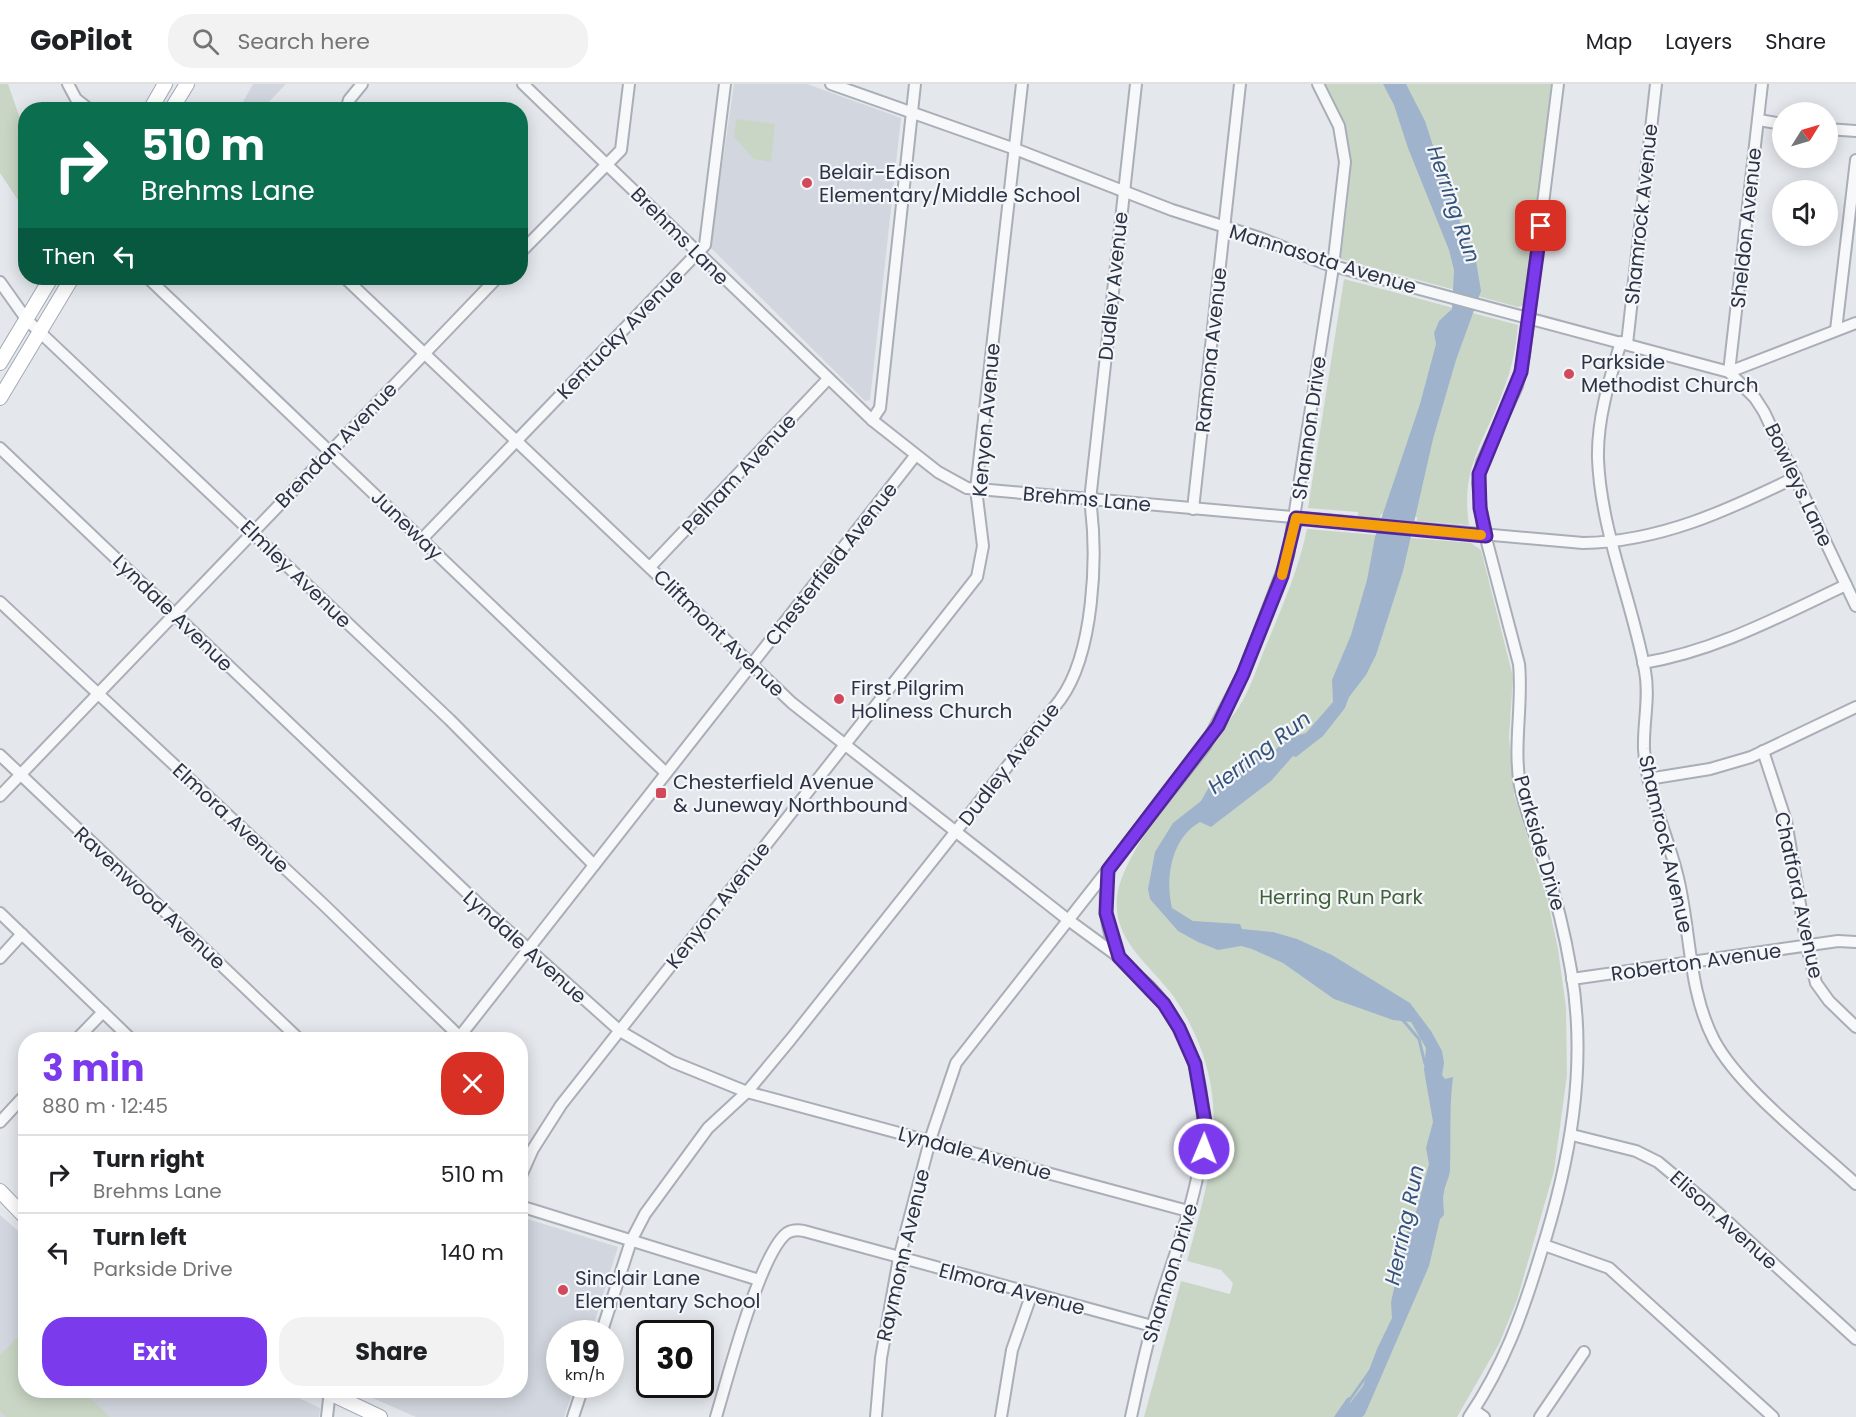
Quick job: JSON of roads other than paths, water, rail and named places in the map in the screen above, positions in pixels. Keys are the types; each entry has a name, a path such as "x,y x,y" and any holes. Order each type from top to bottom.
{"main road":[{"path":"155,102 165,84"},
{"path":"176,102 187,84"},
{"path":"0,363 47,285"},
{"path":"0,398 68,285"},
{"path":"0,1191 18,1210"},
{"path":"342,1398 380,1417"}],"street":[{"path":"68,84 80,102"},
{"path":"348,102 362,84"},
{"path":"528,245 621,150 629,84"},
{"name":"Kentucky Avenue","path":"422,539 705,245 725,84"},
{"name":"Mannasota Avenue","path":"831,84 1015,148 1122,191 1224,228 1260,238 1333,267 1729,372"},
{"path":"872,420 880,408 915,84"},
{"name":"Kenyon Avenue","path":"528,1160 553,1115 976,577 983,546 976,489 1022,84"},
{"name":"Dudley Avenue","path":"605,1320 631,1240 645,1214 691,1149 708,1128 747,1092 1060,700 1078,669 1092,582 1094,543 1090,500 1122,191 1136,84"},
{"name":"Ramona Avenue","path":"1193,509 1240,84"},
{"name":"Shannon Drive","path":"1067,919 1108,870 1218,726 1243,674 1282,576 1296,518 1333,267 1345,162 1339,126 1318,84"},
{"name":"Parkside Drive","path":"1471,1413 1497,1372 1514,1336 1544,1245 1572,1135 1577,1071 1572,979 1559,913 1520,785 1518,755 1521,685 1519,664 1480,508 1479,474 1517,386 1529,318 1558,84"},
{"name":"Shamrock Avenue","path":"1656,84 1624,343 1599,429 1600,482 1612,542 1647,684 1644,748 1648,779 1678,878 1690,963 1708,1026 1739,1076 1856,1184"},
{"name":"Sheldon Avenue","path":"1729,372 1762,84"},
{"name":"Brehms Lane","path":"526,85 697,255 872,420 915,456 955,483 976,489 1090,500 1584,543 1612,542 1683,527 1740,504 1796,477"},
{"path":"1759,120 1772,122"},
{"path":"1838,130 1856,131"},
{"path":"1836,330 1856,160"},
{"name":"Elmley Avenue","path":"0,282 27,320 40,333 480,749 594,865"},
{"name":"Juneway","path":"155,285 666,772"},
{"name":"Cliftmont Avenue","path":"352,285 792,704 1119,957"},
{"name":"Brendan Avenue","path":"0,796 490,285"},
{"path":"1729,372 1856,323"},
{"name":"Bowleys Lane","path":"1729,372 1755,398 1764,412 1856,606"},
{"name":"Pelham Avenue","path":"650,567 828,379"},
{"name":"Lyndale Avenue","path":"0,448 527,950 620,1031 673,1062 747,1092 1188,1211"},
{"name":"Chesterfield Avenue","path":"463,1032 915,456"},
{"path":"1643,663 1670,658 1721,643 1846,585"},
{"name":"Elmora Avenue","path":"0,602 340,919 452,1032"},
{"path":"1648,779 1710,769 1763,751 1856,707"},
{"name":"Chatford Avenue","path":"1763,751 1786,820 1807,946 1820,990 1856,1027"},
{"name":"Ravenwood Avenue","path":"0,756 292,1032"},
{"name":"Shannon Drive","path":"1108,870 1106,913 1119,957 1164,1004 1179,1028 1195,1064 1205,1122 1202,1162 1152,1326 1131,1417"},
{"path":"0,913 124,1032"},
{"name":"Raymonn Avenue","path":"876,1417 880,1358 898,1258 930,1141 956,1063 1067,919"},
{"path":"0,958 22,934"},
{"name":"Roberton Avenue","path":"1572,979 1807,946 1856,942"},
{"path":"84,1032 103,1012"},
{"path":"0,1122 18,1103"},
{"name":"Elison Avenue","path":"1572,1135 1619,1146 1658,1162 1706,1202 1856,1339"},
{"path":"528,1208 759,1280 716,1417"},
{"name":"Elmora Avenue","path":"759,1280 783,1238 792,1231 804,1231 1152,1326"},
{"path":"1544,1245 1608,1268 1773,1417"},
{"path":"1001,1417 1012,1350 1032,1293"},
{"path":"1540,1417 1584,1352"},
{"path":"327,1417 328,1398"},
{"path":"573,1417 579,1398"},
{"path":"1471,1413 1484,1417"}],"water":[{"name":"Herring Run","path":"1383,84 1406,84 1425,121 1448,192 1476,261 1481,291 1456,360 1433,439 1403,571 1376,655 1366,675 1349,697 1345,708 1323,736 1296,757 1293,756 1271,781 1211,827 1200,822 1190,829 1182,838 1172,860 1169,885 1172,908 1193,921 1240,924 1242,929 1273,932 1297,939 1332,955 1410,1003 1431,1031 1442,1051 1444,1063 1442,1075 1445,1079 1453,1077 1450,1172 1443,1195 1444,1215 1440,1219 1429,1266 1365,1414 1362,1417 1334,1417 1347,1398 1350,1397 1350,1403 1363,1386 1392,1318 1391,1302 1406,1234 1416,1212 1429,1164 1426,1148 1433,1122 1424,1070 1426,1048 1411,1022 1393,1020 1334,999 1283,963 1252,949 1241,946 1218,950 1178,931 1150,899 1148,889 1155,852 1173,823 1201,801 1209,787 1235,774 1254,759 1271,754 1288,738 1306,733 1333,702 1332,680 1351,635 1367,580 1375,537 1420,404 1436,344 1434,333 1439,321 1452,309 1454,270 1449,250 1408,148 1394,105"}],"waterway":[{"name":"Herring Run","path":"1401,1018 1419,1039 1425,1064"},
{"name":"Herring Run","path":"1346,1405 1370,1371"}],"place":[{"name":"Belair-Edison Elementary/Middle School","path":"807,183"},
{"name":"Parkside Methodist Church","path":"1569,374"},
{"name":"First Pilgrim Holiness Church","path":"839,699"},
{"name":"Chesterfield Avenue & Juneway Northbound","path":"661,793"},
{"name":"Sinclair Lane Elementary School","path":"563,1290"}],"park label":[{"name":"Herring Run Park","path":"1341,897"}]}
